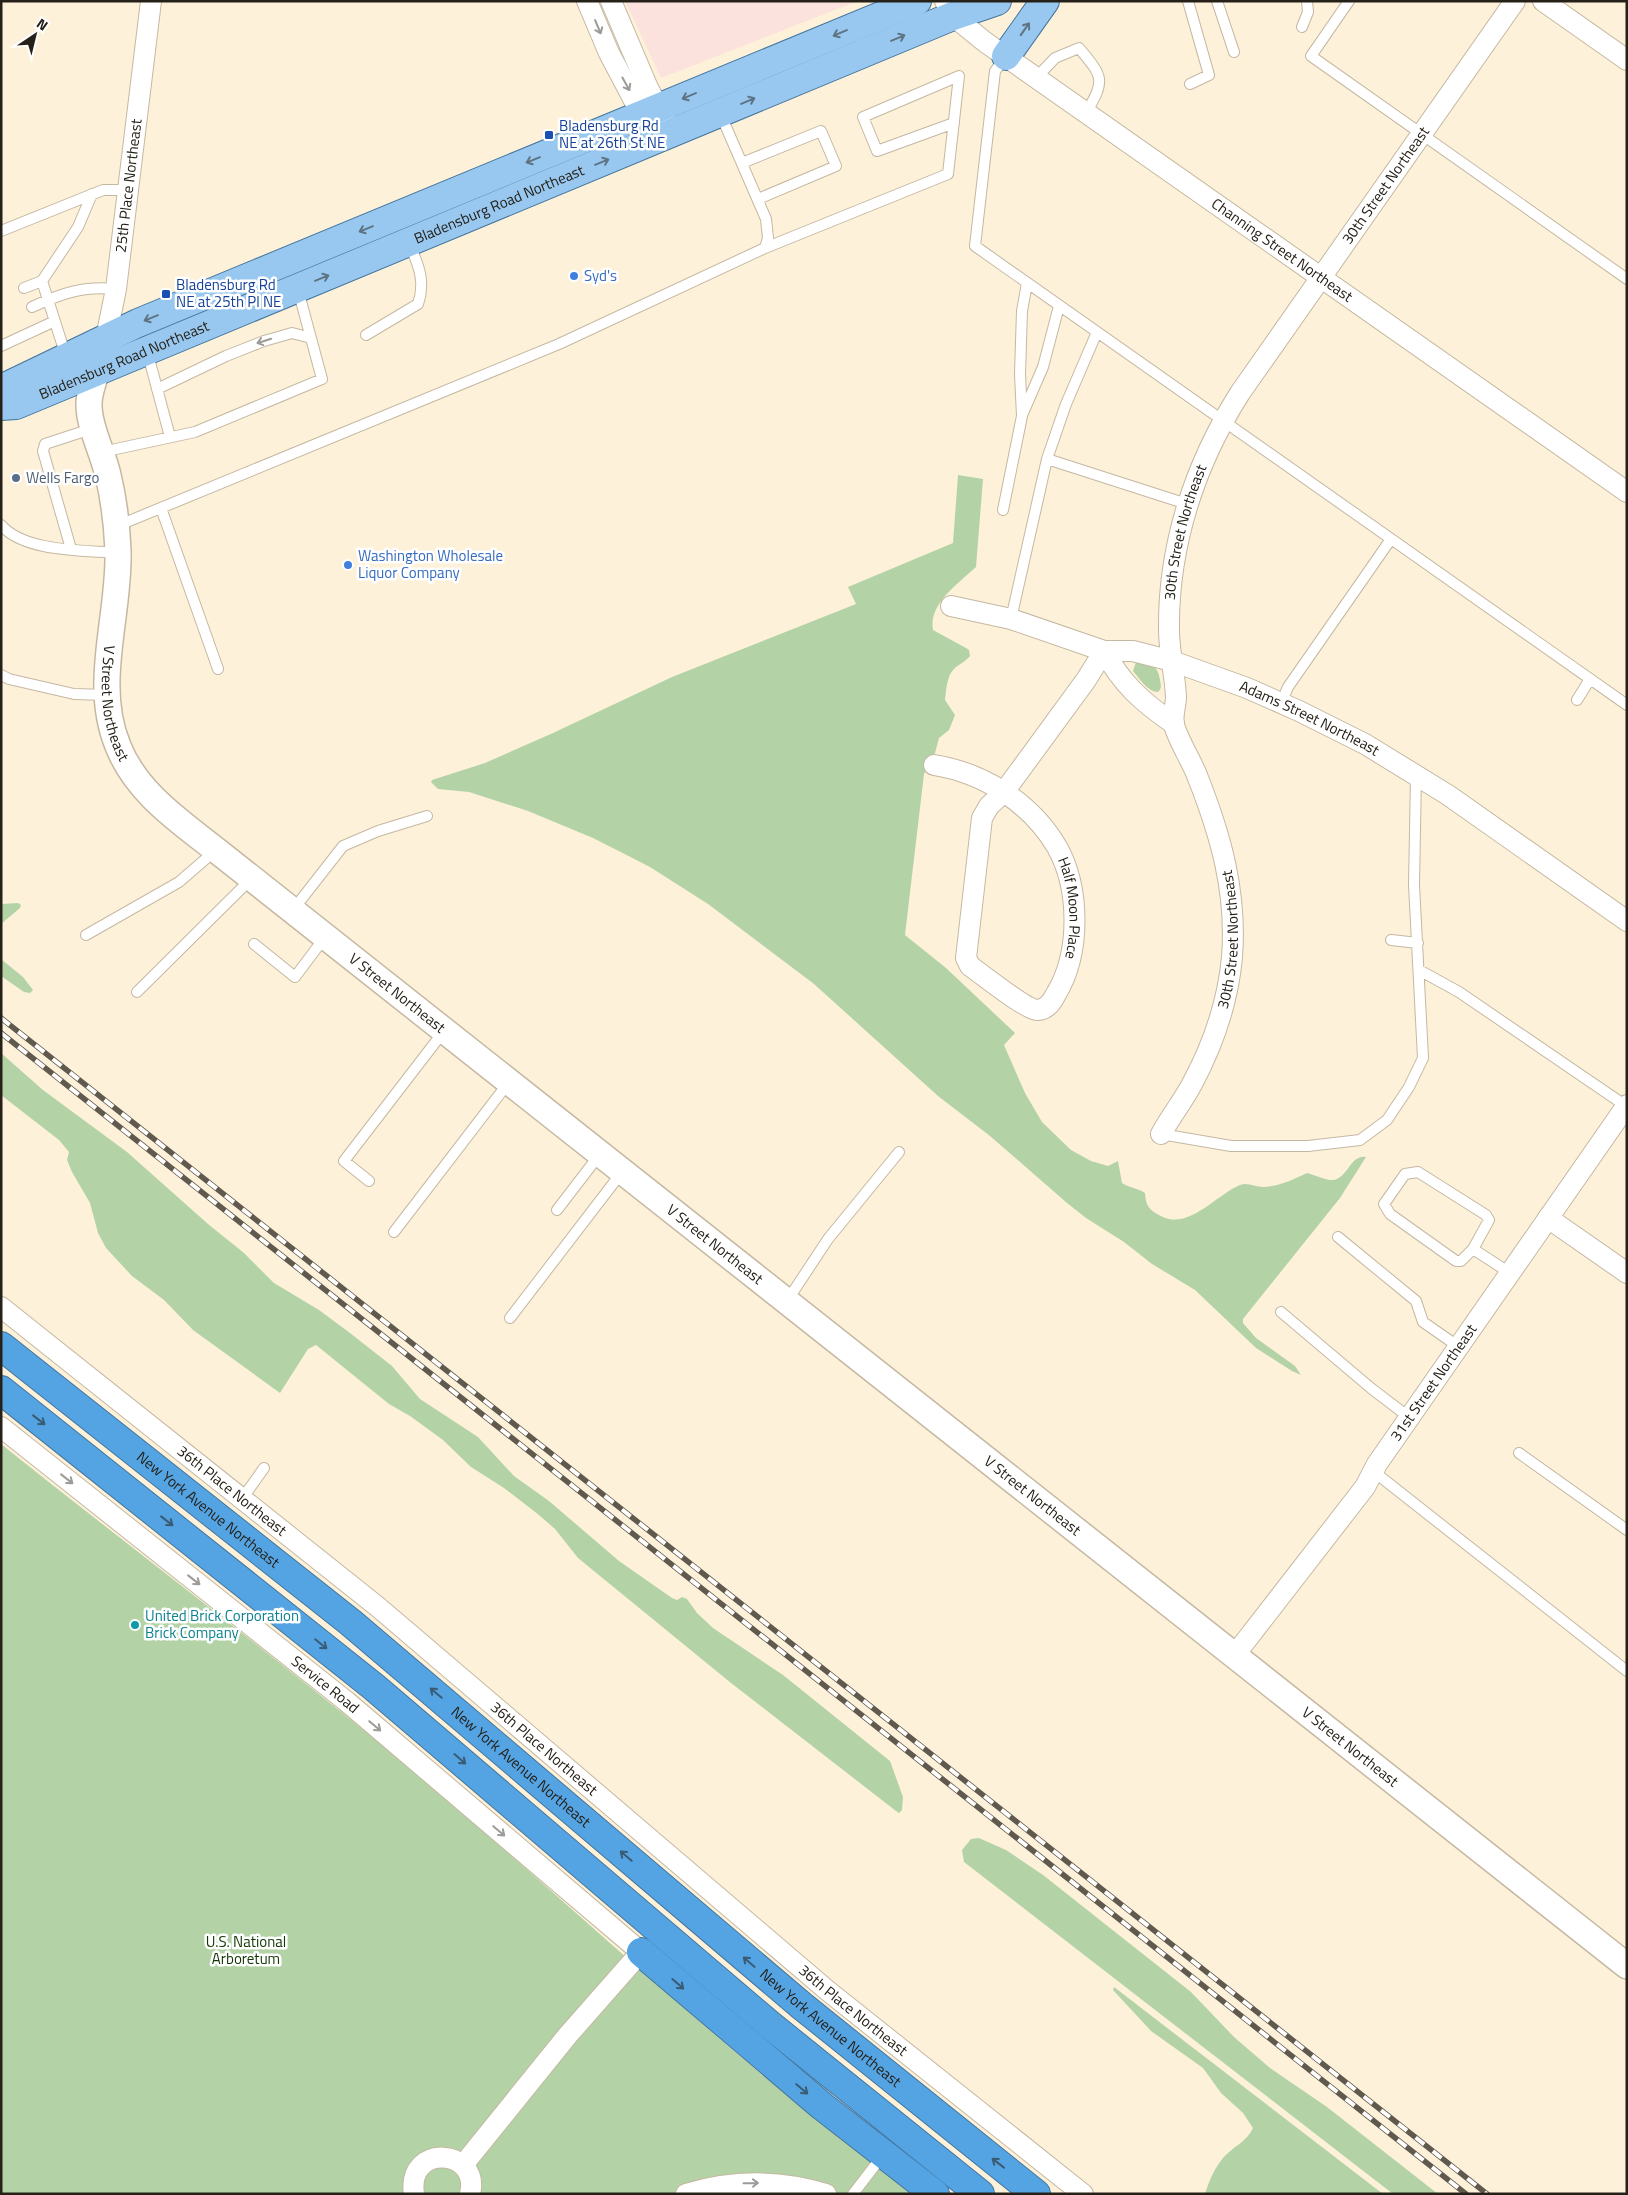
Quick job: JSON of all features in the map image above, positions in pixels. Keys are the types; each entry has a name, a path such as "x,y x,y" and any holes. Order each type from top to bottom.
{"highway":[{"name":"New York Avenue Northeast","path":"1,1346 365,1634 802,2006 1036,2194"},
{"path":"1,1390 374,1687 770,2026 980,2194"},
{"path":"641,1952 770,2063 935,2194"}],"main road":[{"name":"Bladensburg Road Northeast","path":"917,1 138,323 2,391 16,405 720,113 949,8 997,1"},
{"path":"1006,56 1045,1"},
{"path":"398,216 408,242"}],"street":[{"name":"25th Place Northeast","path":"98,370 116,289 151,1"},
{"path":"587,1 609,53 651,112 663,137"},
{"path":"611,1 648,88 651,112"},
{"name":"30th Street Northeast","path":"1161,1134 1191,1086 1214,1038 1226,990 1233,934 1229,876 1217,828 1197,775 1174,724 1176,698 1169,628 1171,593 1178,545 1187,504 1202,465 1240,393 1515,1"},
{"path":"1543,1 1627,60"},
{"name":"Channing Street Northeast","path":"949,8 1006,56 1036,78 1627,492"},
{"name":"V Street Northeast","path":"98,370 89,402 90,418 102,452 112,494 118,553 107,695 109,715 117,744 130,771 160,805 1627,1966"},
{"name":"Adams Street Northeast","path":"952,606 1011,620 1104,651 1133,650 1172,661 1247,688 1280,703 1340,731 1416,775 1627,921"},
{"path":"1104,651 1116,674 1148,706 1174,724"},
{"name":"Half Moon Place","path":"934,765 964,771 1004,792 1022,805 1040,823 1057,848 1068,878 1073,906 1074,934 1069,963 1060,988 1050,1005 1038,1010 1030,1009 970,966 966,958 982,818 989,806 1004,792 1086,680 1104,651"},
{"name":"31st Street Northeast","path":"1234,1656 1365,1487 1373,1471 1627,1106"},
{"path":"1548,1218 1627,1273"},
{"name":"36th Place Northeast","path":"1,1308 422,1642 828,1991 1084,2194"},
{"name":"Service Road","path":"1,1427 346,1701 641,1952"},
{"path":"463,2165 568,2035 641,1952"},
{"path":"414,2194 415,2176 427,2161 436,2157 455,2159 463,2165 471,2182 470,2194"},
{"path":"686,2194 745,2183 794,2186 826,2194"}],"lane":[{"path":"1188,1 1209,75 1190,84"},
{"path":"1217,1 1234,52"},
{"path":"1302,27 1308,12 1307,1"},
{"path":"1349,1 1311,56 1627,279"},
{"path":"1036,78 1055,58 1079,48 1099,72 1099,91 1086,113"},
{"path":"1006,56 995,71 975,246 1627,705"},
{"path":"116,526 559,344 765,248 948,174 954,123 959,76 863,117 877,151 954,123"},
{"path":"720,113 766,219 768,238 765,248"},
{"path":"742,163 821,131 825,139 836,166 758,199"},
{"path":"1,232 103,190 129,190"},
{"path":"24,288 42,281 78,227 92,194"},
{"path":"366,335 418,304 422,291 420,270 408,242"},
{"path":"42,281 66,358"},
{"path":"1022,416 1020,374 1022,311 1028,283"},
{"path":"32,307 66,292 95,287 116,289"},
{"path":"102,452 195,432 322,379 298,288"},
{"path":"1004,510 1022,416 1043,367 1059,306"},
{"path":"1,346 55,321"},
{"path":"1011,620 1047,459 1066,404 1096,332"},
{"path":"158,389 226,356 264,341 292,333 311,338"},
{"path":"147,350 170,437"},
{"path":"71,550 43,451 45,444 94,428"},
{"path":"1047,459 1187,504"},
{"path":"161,508 218,669"},
{"path":"1,525 8,533 23,540 52,548 118,553"},
{"path":"1280,703 1288,687 1390,539"},
{"path":"1,675 9,679 74,694 107,695"},
{"path":"1577,700 1590,679"},
{"path":"1161,1134 1231,1146 1308,1146 1360,1140 1387,1120 1408,1087 1422,1058 1414,885 1416,775"},
{"path":"294,910 343,846 378,831 427,816"},
{"path":"86,935 179,882 216,850"},
{"path":"137,992 252,878"},
{"path":"254,944 295,977 326,936"},
{"path":"1391,940 1418,943"},
{"path":"1419,970 1460,992 1627,1106"},
{"path":"369,1181 344,1161 444,1030"},
{"path":"394,1232 510,1081"},
{"path":"787,1301 828,1239 899,1152"},
{"path":"557,1210 600,1153"},
{"path":"510,1318 623,1171"},
{"path":"1418,1172 1486,1215 1489,1220 1473,1249 1461,1261 1456,1261 1390,1214 1384,1204 1405,1174 1418,1172"},
{"path":"1338,1237 1416,1301 1423,1322 1459,1347"},
{"path":"1473,1249 1510,1273"},
{"path":"1281,1312 1372,1389 1410,1418"},
{"path":"1518,1453 1627,1530"},
{"path":"242,1499 264,1468"},
{"path":"1373,1471 1627,1671"},
{"path":"853,2194 884,2154"}],"shaded area":[{"path":"625,1 858,1 661,78"}],"green space":[{"path":"958,475 983,479 976,567 940,603 935,611 933,630 969,650 970,656 954,669 950,675 945,700 955,715 949,730 939,738 935,753 924,774 905,935 946,968 1015,1033 1004,1045 1025,1093 1042,1122 1071,1150 1091,1161 1108,1166 1118,1161 1122,1183 1145,1193 1149,1207 1161,1216 1181,1219 1192,1215 1243,1184 1260,1187 1275,1185 1307,1173 1324,1179 1334,1180 1343,1175 1357,1159 1366,1157 1340,1198 1243,1319 1243,1323 1256,1338 1295,1366 1301,1375 1256,1348 1195,1290 1152,1264 1124,1242 1086,1218 1067,1203 990,1136 938,1096 814,984 708,904 650,867 593,838 528,811 469,792 438,789 431,782 432,780 485,763 672,677 856,604 848,587 953,543"},
{"path":"1136,662 1155,668 1161,685 1158,692 1147,687 1133,671"},
{"path":"18,903 21,905 20,908 1,924 1,904"},
{"path":"1,959 23,977 33,990 30,993 24,992 1,976"},
{"path":"1,1053 43,1090 127,1152 208,1224 244,1253 274,1283 319,1310 392,1366 420,1399 478,1437 514,1476 549,1501 619,1561 672,1598 677,1600 682,1597 687,1599 697,1613 713,1628 783,1675 890,1761 903,1797 902,1810 899,1813 896,1811 731,1683 578,1558 555,1529 539,1515 504,1488 471,1467 443,1440 410,1416 389,1404 316,1345 308,1349 280,1393 193,1330 164,1300 132,1276 106,1248 98,1233 90,1203 67,1160 69,1152 59,1140 1,1095"},
{"name":"U.S. National Arboretum","path":"1,1444 284,1666 396,1757 678,2003 794,2101 913,2194 1,2194"},
{"path":"979,1838 1006,1850 1043,1875 1191,1992 1234,2037 1270,2068 1327,2107 1438,2194 1393,2194 964,1862 962,1850 971,1839"},
{"path":"1114,1987 1383,2194 1205,2194 1212,2175 1220,2162 1247,2137 1253,2128 1243,2113 1221,2093 1203,2068 1151,2031 1113,1990"}],"railway":[{"path":"1,1018 1487,2194"},
{"path":"1,1033 1466,2194"}],"place":[{"name":"Bladensburg Rd NE at 26th St NE","path":"549,135"},
{"name":"Syd's","path":"574,276"},
{"name":"Bladensburg Rd NE at 25th Pl NE","path":"166,294"},
{"name":"Wells Fargo","path":"16,478"},
{"name":"Washington Wholesale Liquor Company","path":"348,565"},
{"name":"United Brick Corporation Brick Company","path":"135,1625"}]}
